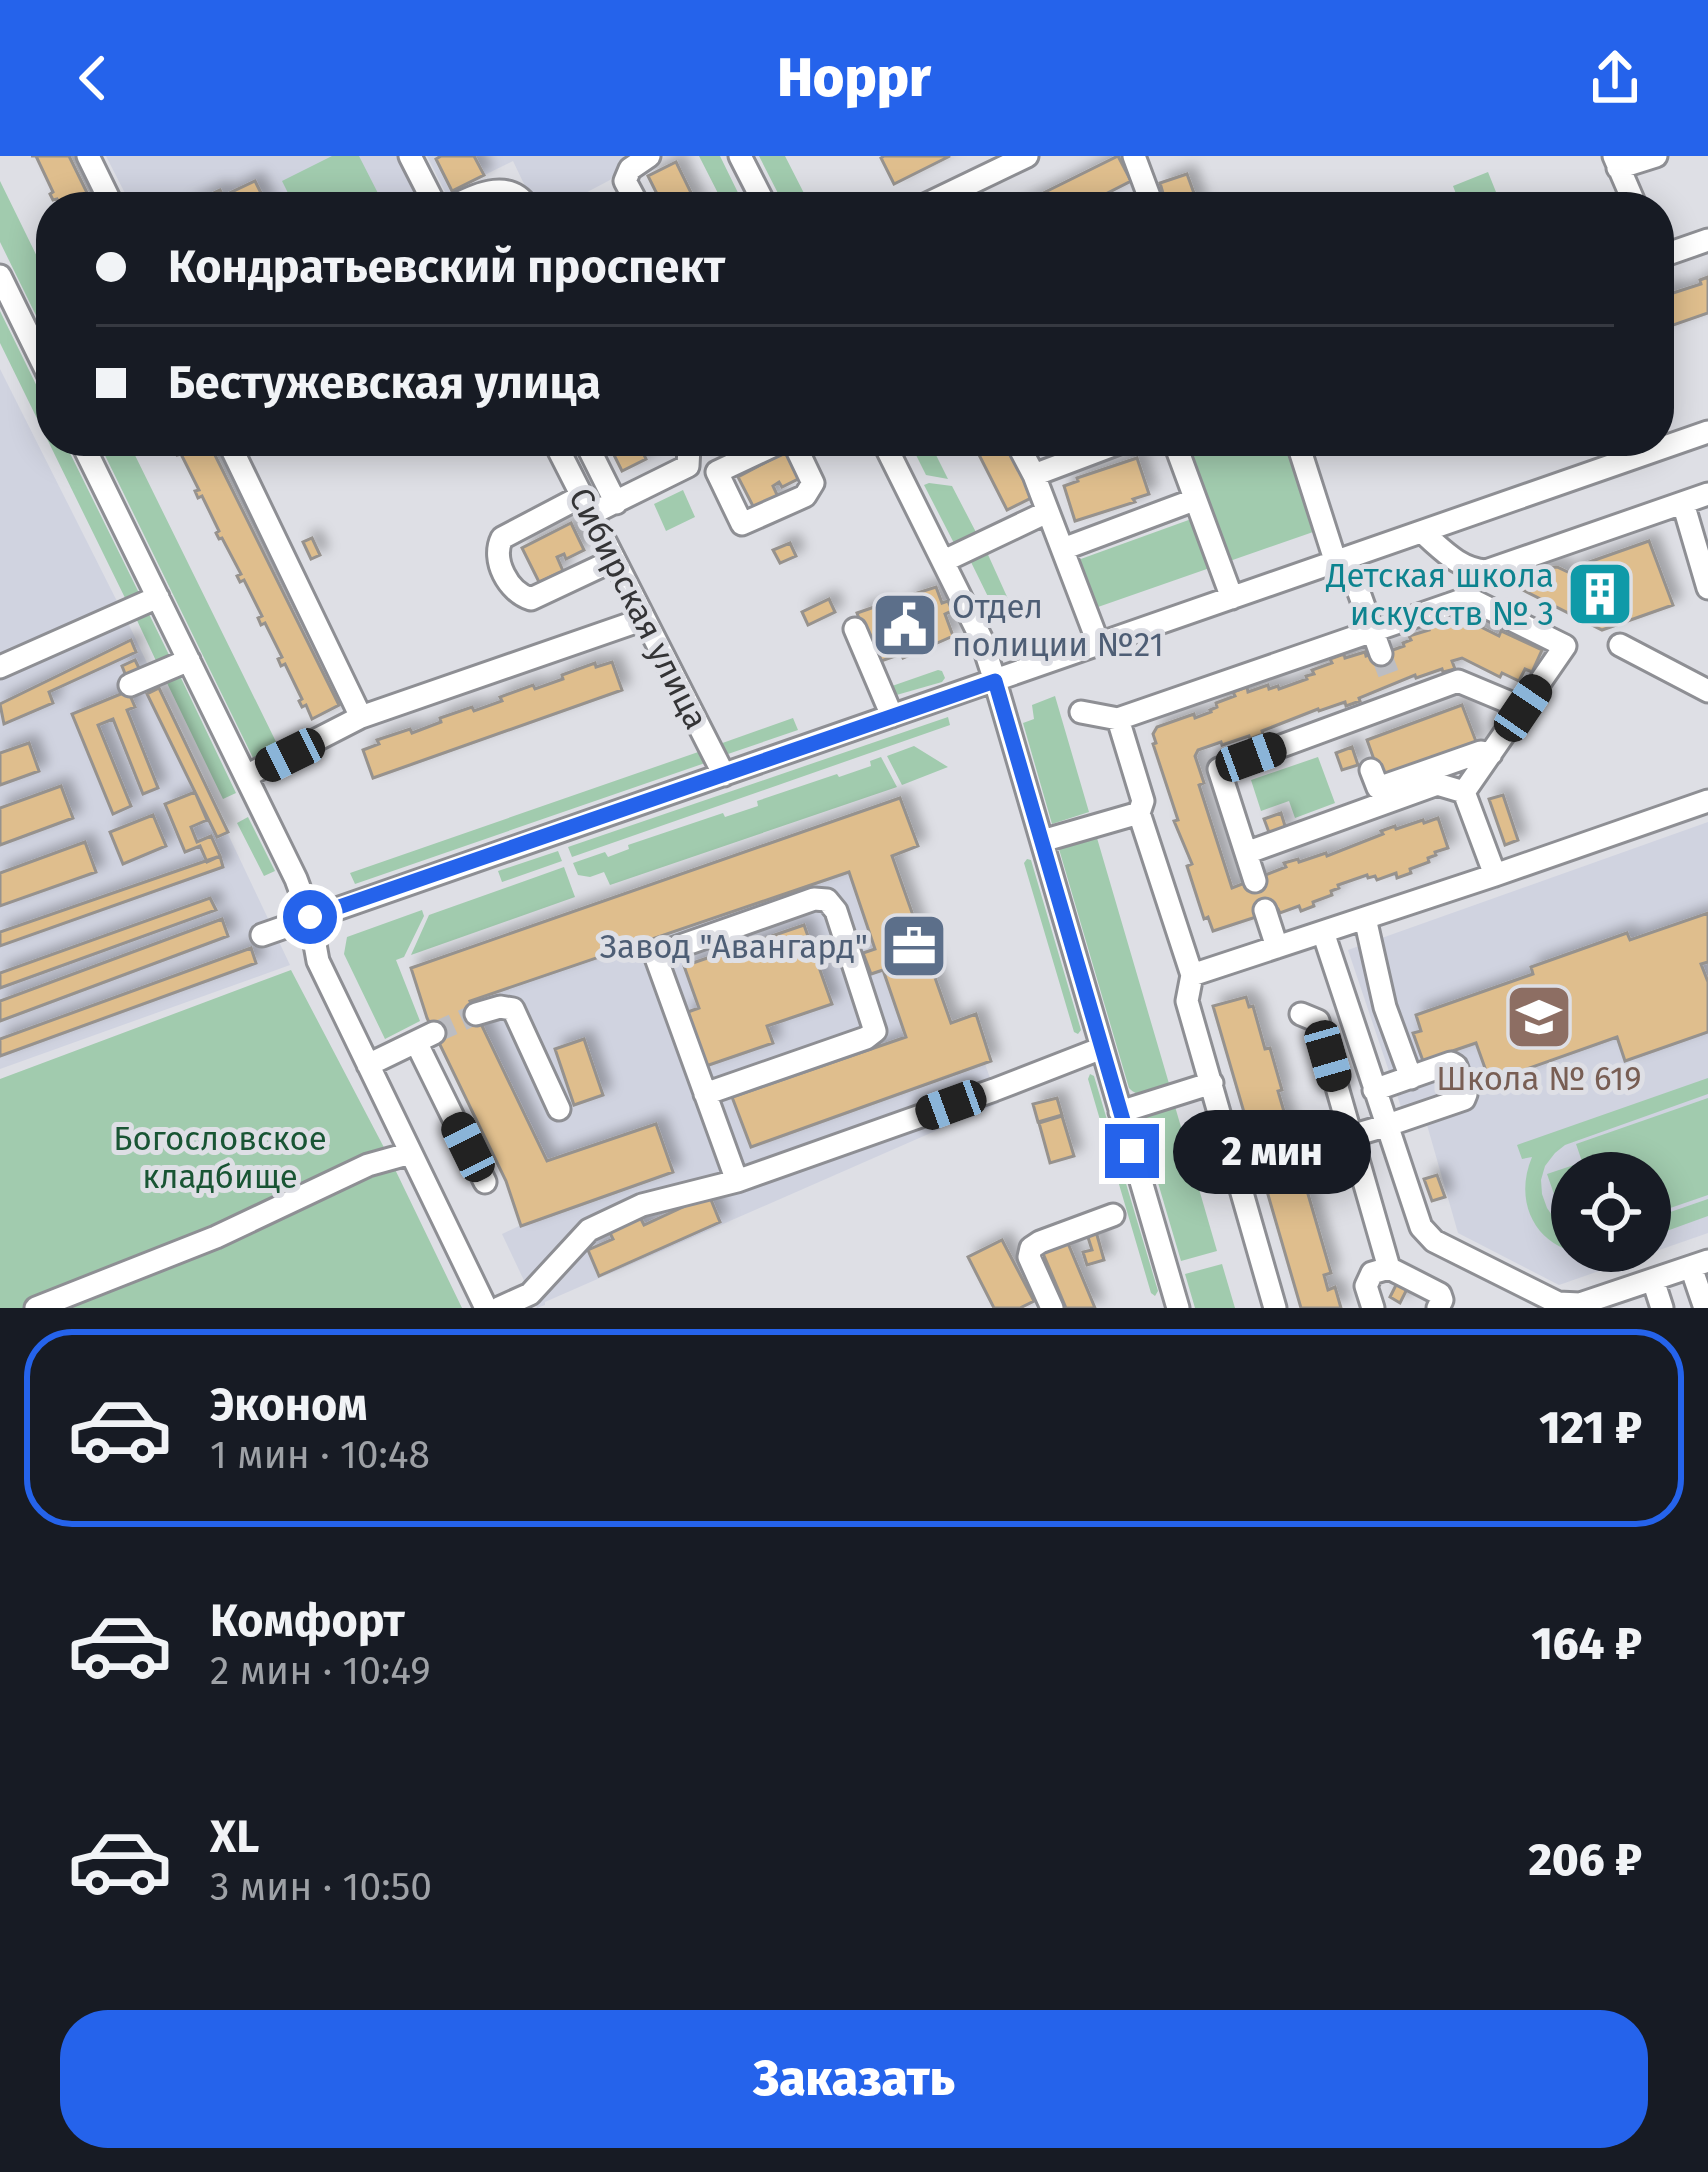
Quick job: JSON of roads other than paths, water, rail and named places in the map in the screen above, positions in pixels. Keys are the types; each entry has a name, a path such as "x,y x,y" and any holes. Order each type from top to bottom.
{"street":[{"path":"88,156 106,192"},
{"path":"410,156 428,192"},
{"path":"631,192 625,181 630,170 649,156"},
{"path":"740,156 758,192"},
{"path":"953,192 1028,156"},
{"path":"1134,156 1148,192"},
{"path":"1629,192 1616,162 1656,156"},
{"path":"1674,252 1708,240"},
{"path":"0,276 36,338"},
{"path":"1674,444 1708,432"},
{"path":"88,456 296,879 310,917 318,962 368,1065 400,1156 486,1308"},
{"path":"235,456 361,717"},
{"name":"Сибирская улица","path":"562,456 724,775"},
{"path":"593,456 616,502"},
{"path":"614,560 539,597 522,597 514,591 497,547 502,538 587,506 616,502 688,466 689,456"},
{"path":"751,456 717,472 742,524 810,506 813,483 800,456"},
{"path":"891,456 981,638 1178,1308"},
{"path":"1024,456 1099,645"},
{"path":"1034,476 1077,456"},
{"path":"1179,456 1232,598"},
{"path":"1304,456 1377,643"},
{"path":"262,935 1640,456"},
{"path":"1423,533 1470,570 1486,571 1708,494"},
{"path":"1063,549 1194,500"},
{"path":"1682,503 1708,588"},
{"path":"944,561 1047,512"},
{"path":"0,667 158,597"},
{"path":"1082,712 1118,719 1377,643 1468,598 1565,646 1464,792"},
{"path":"246,776 361,717 644,619"},
{"path":"855,629 892,716"},
{"path":"1620,644 1708,691"},
{"path":"130,685 189,660"},
{"path":"1255,881 1219,769 1395,693 1458,681 1523,708"},
{"path":"1118,719 1144,801 1139,813 1192,975 1187,1001 1212,1083 1248,1167 1275,1308"},
{"path":"1371,770 1378,788 1480,752 1491,754"},
{"path":"1246,853 1437,784 1464,792"},
{"path":"1464,792 1495,875"},
{"path":"1192,975 1708,801"},
{"path":"1042,841 1139,813"},
{"path":"705,1094 873,1034 875,1027 836,911 827,900 814,899 656,956 705,1094 736,1181"},
{"path":"1265,910 1277,946"},
{"path":"1365,918 1385,1007 1411,1078"},
{"path":"1323,932 1339,1004 1430,1248 1558,1303 1597,1303 1700,1264 1705,1308"},
{"path":"476,1014 500,1007 513,1009 559,1109"},
{"path":"1301,1013 1318,1021 1389,1268"},
{"path":"368,1065 425,1038 485,1182"},
{"path":"500,1308 530,1294 589,1230 642,1205 736,1181 1102,1048"},
{"path":"1296,1152 1385,1126 1464,1099 1466,1094 1451,1064 1374,1090"},
{"path":"1120,1112 1212,1083"},
{"path":"36,1308 215,1238 368,1165 400,1156"},
{"path":"1052,1308 1029,1257 1030,1248 1113,1215"},
{"path":"1372,1308 1366,1286 1372,1273 1389,1268 1440,1294 1438,1308"},
{"path":"1653,1280 1662,1308"}],"tunnel":[{"path":"1381,654 1392,683"},
{"path":"434,1033 476,1014"},
{"path":"1259,1164 1296,1152"}],"place":[{"name":"Детская школа искусств № 3","path":"1600,594"},
{"name":"Отдел полиции №21","path":"905,625"},
{"name":"Завод \"Авангард\"","path":"914,946"},
{"name":"Школа № 619","path":"1539,1017"}],"park label":[{"name":"Богословское кладбище","path":"220,1157"}]}
